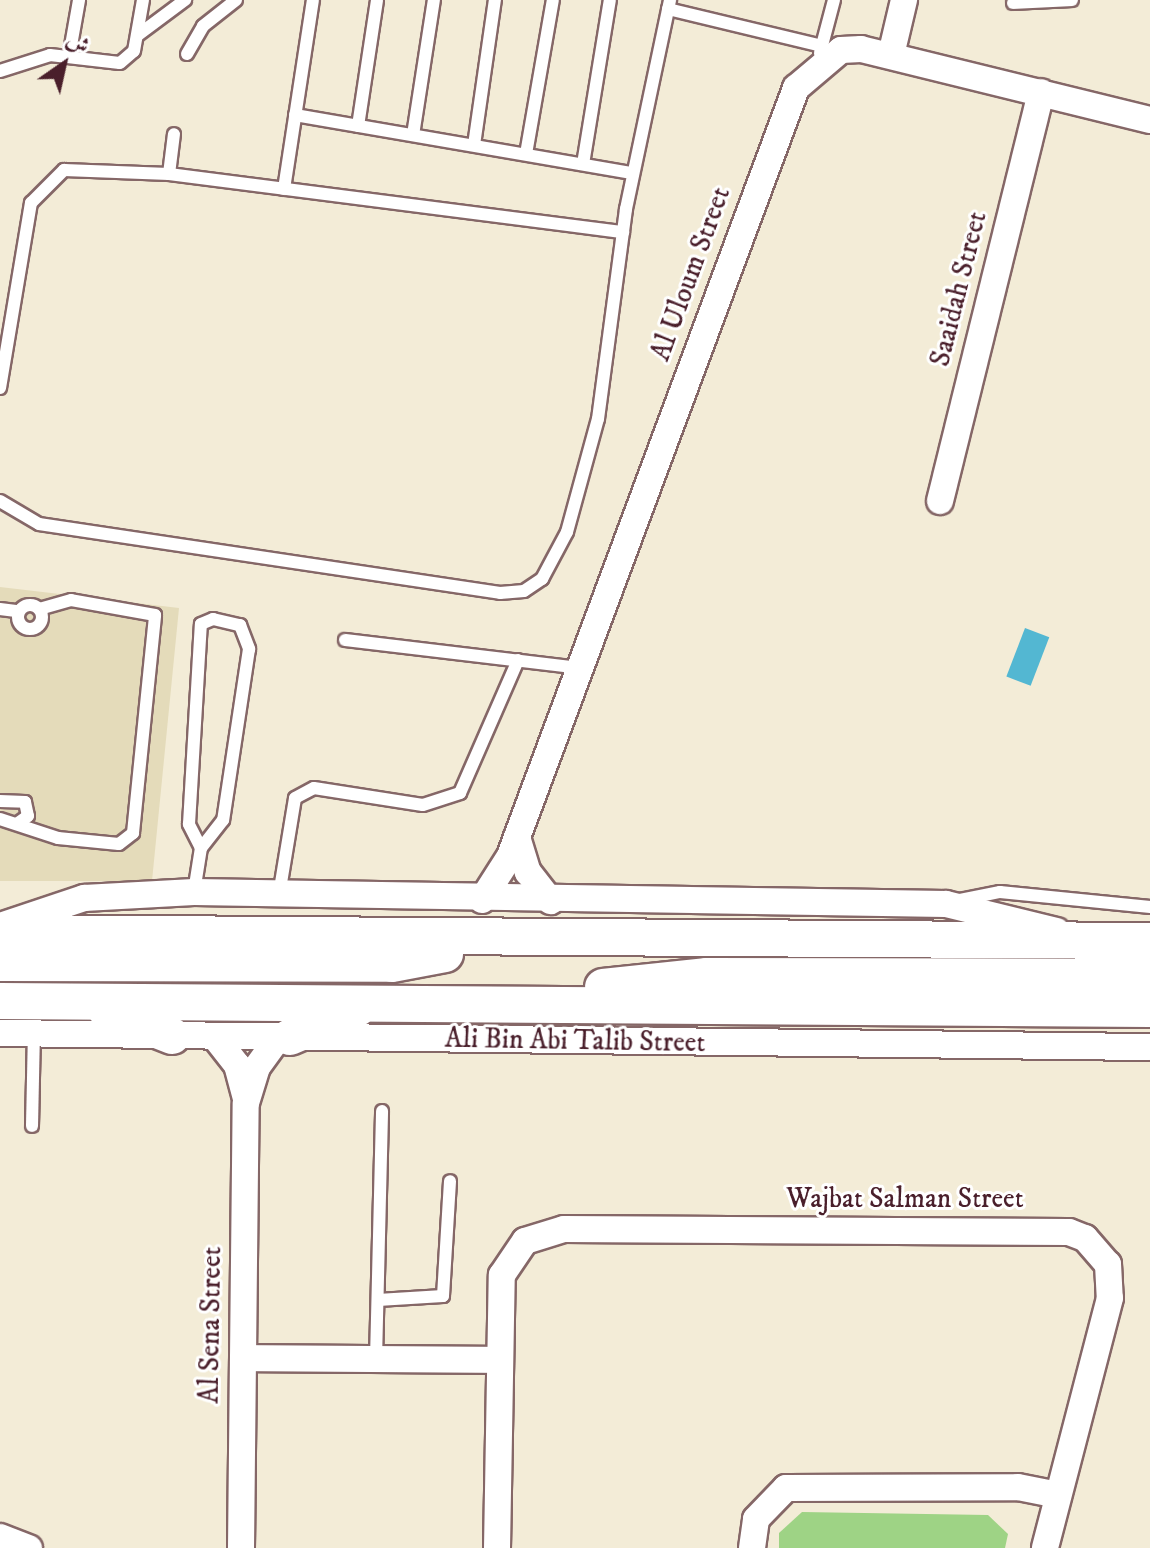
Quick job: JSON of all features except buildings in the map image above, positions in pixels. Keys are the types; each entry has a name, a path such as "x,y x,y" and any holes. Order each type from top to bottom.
{"main road":[{"path":"0,933 1150,941"},
{"path":"0,963 392,964 496,938"},
{"path":"503,1005 707,976 1150,977"},
{"name":"Ali Bin Abi Talib Street","path":"0,1001 1150,1009"},
{"path":"86,1002 172,1036"},
{"path":"283,1038 366,1003"}],"street":[{"path":"891,55 904,0"},
{"path":"820,55 841,50 891,55 1150,120"},
{"name":"Al Uloum Street","path":"482,900 517,837 782,122 796,88 820,55"},
{"name":"Saaidah Street","path":"940,501 1041,92"},
{"path":"517,837 528,872 551,901"},
{"path":"0,926 84,898 194,892 482,900 946,904 1100,941"},
{"name":"Ali Bin Abi Talib Street","path":"0,1033 1150,1047"},
{"name":"Al Sena Street","path":"215,1037 237,1065 246,1103 241,1548"},
{"name":"Al Sena Street","path":"246,1103 257,1067 283,1038"},
{"name":"Wajbat Salman Street","path":"497,1548 502,1275 525,1241 544,1232 1069,1232 1099,1249 1112,1282 1045,1548"},
{"path":"243,1358 499,1360"},
{"path":"752,1548 756,1519 786,1488 1018,1487 1058,1495"},
{"path":"0,1537 29,1548"}],"lane":[{"path":"69,57 79,0"},
{"path":"138,35 143,0"},
{"path":"166,14 168,0"},
{"path":"0,71 41,56 120,63 138,35 185,0"},
{"path":"187,54 203,26 236,0"},
{"path":"284,189 313,0"},
{"path":"358,126 377,0"},
{"path":"413,135 434,0"},
{"path":"474,145 495,0"},
{"path":"526,154 553,0"},
{"path":"583,164 610,0"},
{"path":"0,501 39,524 524,591 557,558 585,481 632,173 669,5 820,55 834,0"},
{"path":"1013,3 1072,0"},
{"path":"295,115 632,173"},
{"path":"169,174 174,134"},
{"path":"0,387 39,189 80,166 169,174 623,232"},
{"path":"0,609 39,609 71,600 150,610 156,619 130,839 119,844 58,838 0,819"},
{"path":"16,611 17,623 35,628 44,620 39,609"},
{"path":"194,892 201,848 190,809 201,624 213,619 240,625 249,649 223,820 201,848"},
{"path":"345,640 579,668"},
{"path":"279,895 295,798 314,788 423,805 460,793 518,660"},
{"path":"0,801 25,802 28,816 18,823"},
{"path":"1018,893 1021,922"},
{"path":"946,904 1018,893 1150,907"},
{"path":"32,1126 34,1034"},
{"path":"376,1359 382,1111"},
{"path":"378,1300 443,1296 450,1181"}],"shaded area":[{"path":"0,587 179,608 152,881 0,881"}],"green space":[{"path":"802,1512 988,1515 1008,1534 1005,1548 779,1548 779,1533"}],"water":[{"path":"1025,628 1049,637 1031,686 1006,677"}]}
